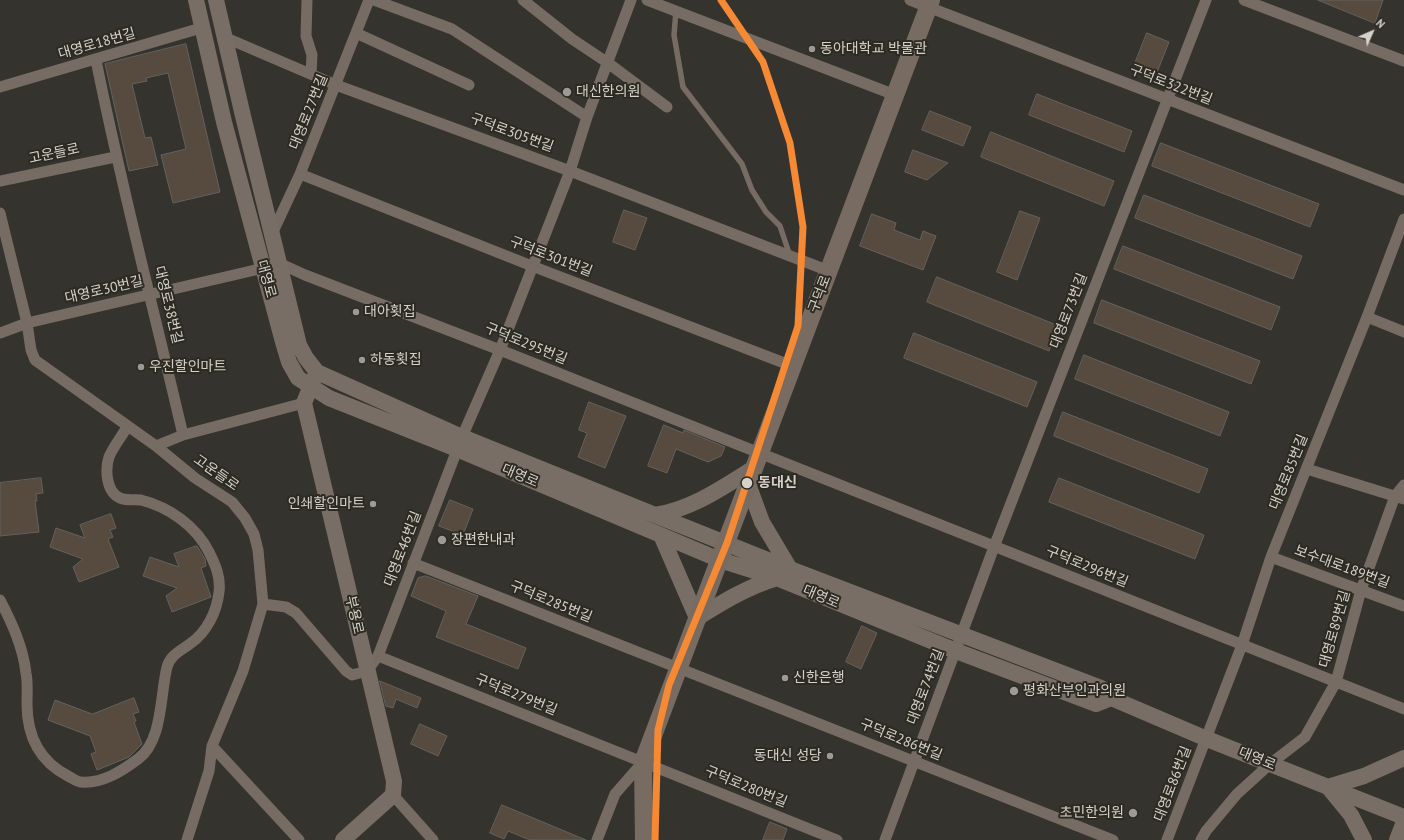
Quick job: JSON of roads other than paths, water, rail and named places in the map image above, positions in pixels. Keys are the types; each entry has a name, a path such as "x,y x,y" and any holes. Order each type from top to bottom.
{"main road":[{"name":"대영로","path":"196,0 226,129 262,269 289,362 298,378 311,388 329,398 460,443 727,543 790,569 1101,688 1111,698 1206,739 1404,817"},
{"name":"대영로","path":"216,0 272,234 281,264 299,345 306,358 317,372 460,443 661,535 720,560 777,578 956,651 1096,704 1111,698"},
{"name":"구덕로","path":"644,840 643,762 930,3"},
{"path":"304,403 317,372"},
{"name":"부용로","path":"304,403 394,781 392,795"},
{"path":"655,516 687,507 754,469 762,522 790,569"},
{"path":"661,535 697,618 731,596 777,578"},
{"path":"1364,840 1350,815 1328,787 1364,776 1404,758"},
{"path":"343,840 392,795"},
{"path":"1397,840 1404,822"}],"street":[{"path":"307,0 306,36 312,55 311,74"},
{"name":"대영로27번길","path":"272,234 300,174 369,0"},
{"path":"374,0 452,29 587,117"},
{"path":"523,0 572,40 608,63 667,107"},
{"name":"대영로46번길","path":"367,671 378,656 460,443 500,350 570,171 587,117 631,0"},
{"path":"647,0 895,95"},
{"name":"구덕로322번길","path":"910,0 930,3 1166,100 1404,190"},
{"name":"대영로73번길","path":"961,634 1166,100 1206,0"},
{"path":"1244,0 1404,61"},
{"name":"대영로18번길","path":"0,87 202,28"},
{"path":"356,33 469,85"},
{"name":"구덕로305번길","path":"224,37 336,85 570,171 829,271"},
{"name":"대영로38번길","path":"96,60 115,157 150,295 183,435"},
{"name":"고운들로","path":"0,181 115,157"},
{"name":"구덕로301번길","path":"300,174 532,266 792,366"},
{"name":"고운들로","path":"0,213 27,323 32,355 40,365 156,446 195,478 232,502 245,518 254,534 258,550 263,604 243,671 212,746 209,772 187,840"},
{"name":"대영로85번길","path":"1206,739 1242,645 1271,557 1367,317 1404,219"},
{"name":"대영로30번길","path":"0,333 27,323 281,264"},
{"name":"구덕로295번길","path":"281,264 305,275 500,350 754,469"},
{"path":"1367,317 1404,332"},
{"path":"156,446 183,435 304,403"},
{"path":"0,600 20,645 26,672 30,736 42,756 58,771 80,782 101,779 122,772 142,756 154,741 168,665 176,652 192,643 205,630 213,613 219,592 219,576 203,539 186,522 161,508 141,500 119,498 110,488 107,473 109,457 127,427"},
{"name":"구덕로296번길","path":"754,469 994,547 1404,709"},
{"path":"1307,469 1400,497"},
{"name":"대영로89번길","path":"1201,840 1206,831 1237,794 1270,764 1305,737 1336,682 1362,590 1404,485"},
{"name":"보수대로189번길","path":"1271,557 1404,606"},
{"name":"구덕로285번길","path":"413,563 678,668"},
{"path":"263,604 286,606 296,613 346,672 352,675 367,671"},
{"name":"대영로74번길","path":"885,840 961,634"},
{"name":"구덕로279번길","path":"378,656 643,762"},
{"name":"구덕로286번길","path":"678,668 1113,840"},
{"name":"대영로86번길","path":"1167,840 1206,739"},
{"path":"212,746 299,840"},
{"path":"597,840 615,794 643,762"},
{"name":"구덕로280번길","path":"643,762 837,840"},
{"path":"392,795 433,840"}],"lane":[{"path":"676,10 674,35 683,87 742,164 752,190 766,212 780,226 790,256"}],"place":[{"name":"동아대학교 박물관","path":"812,49"},
{"name":"대신한의원","path":"567,92"},
{"name":"대아횟집","path":"356,312"},
{"name":"하동횟집","path":"362,360"},
{"name":"우진할인마트","path":"141,367"},
{"name":"동대신","path":"747,483"},
{"name":"인쇄할인마트","path":"373,504"},
{"name":"장편한내과","path":"442,540"},
{"name":"신한은행","path":"785,678"},
{"name":"평화산부인과의원","path":"1014,691"},
{"name":"동대신 성당","path":"830,756"},
{"name":"초민한의원","path":"1133,813"}]}
